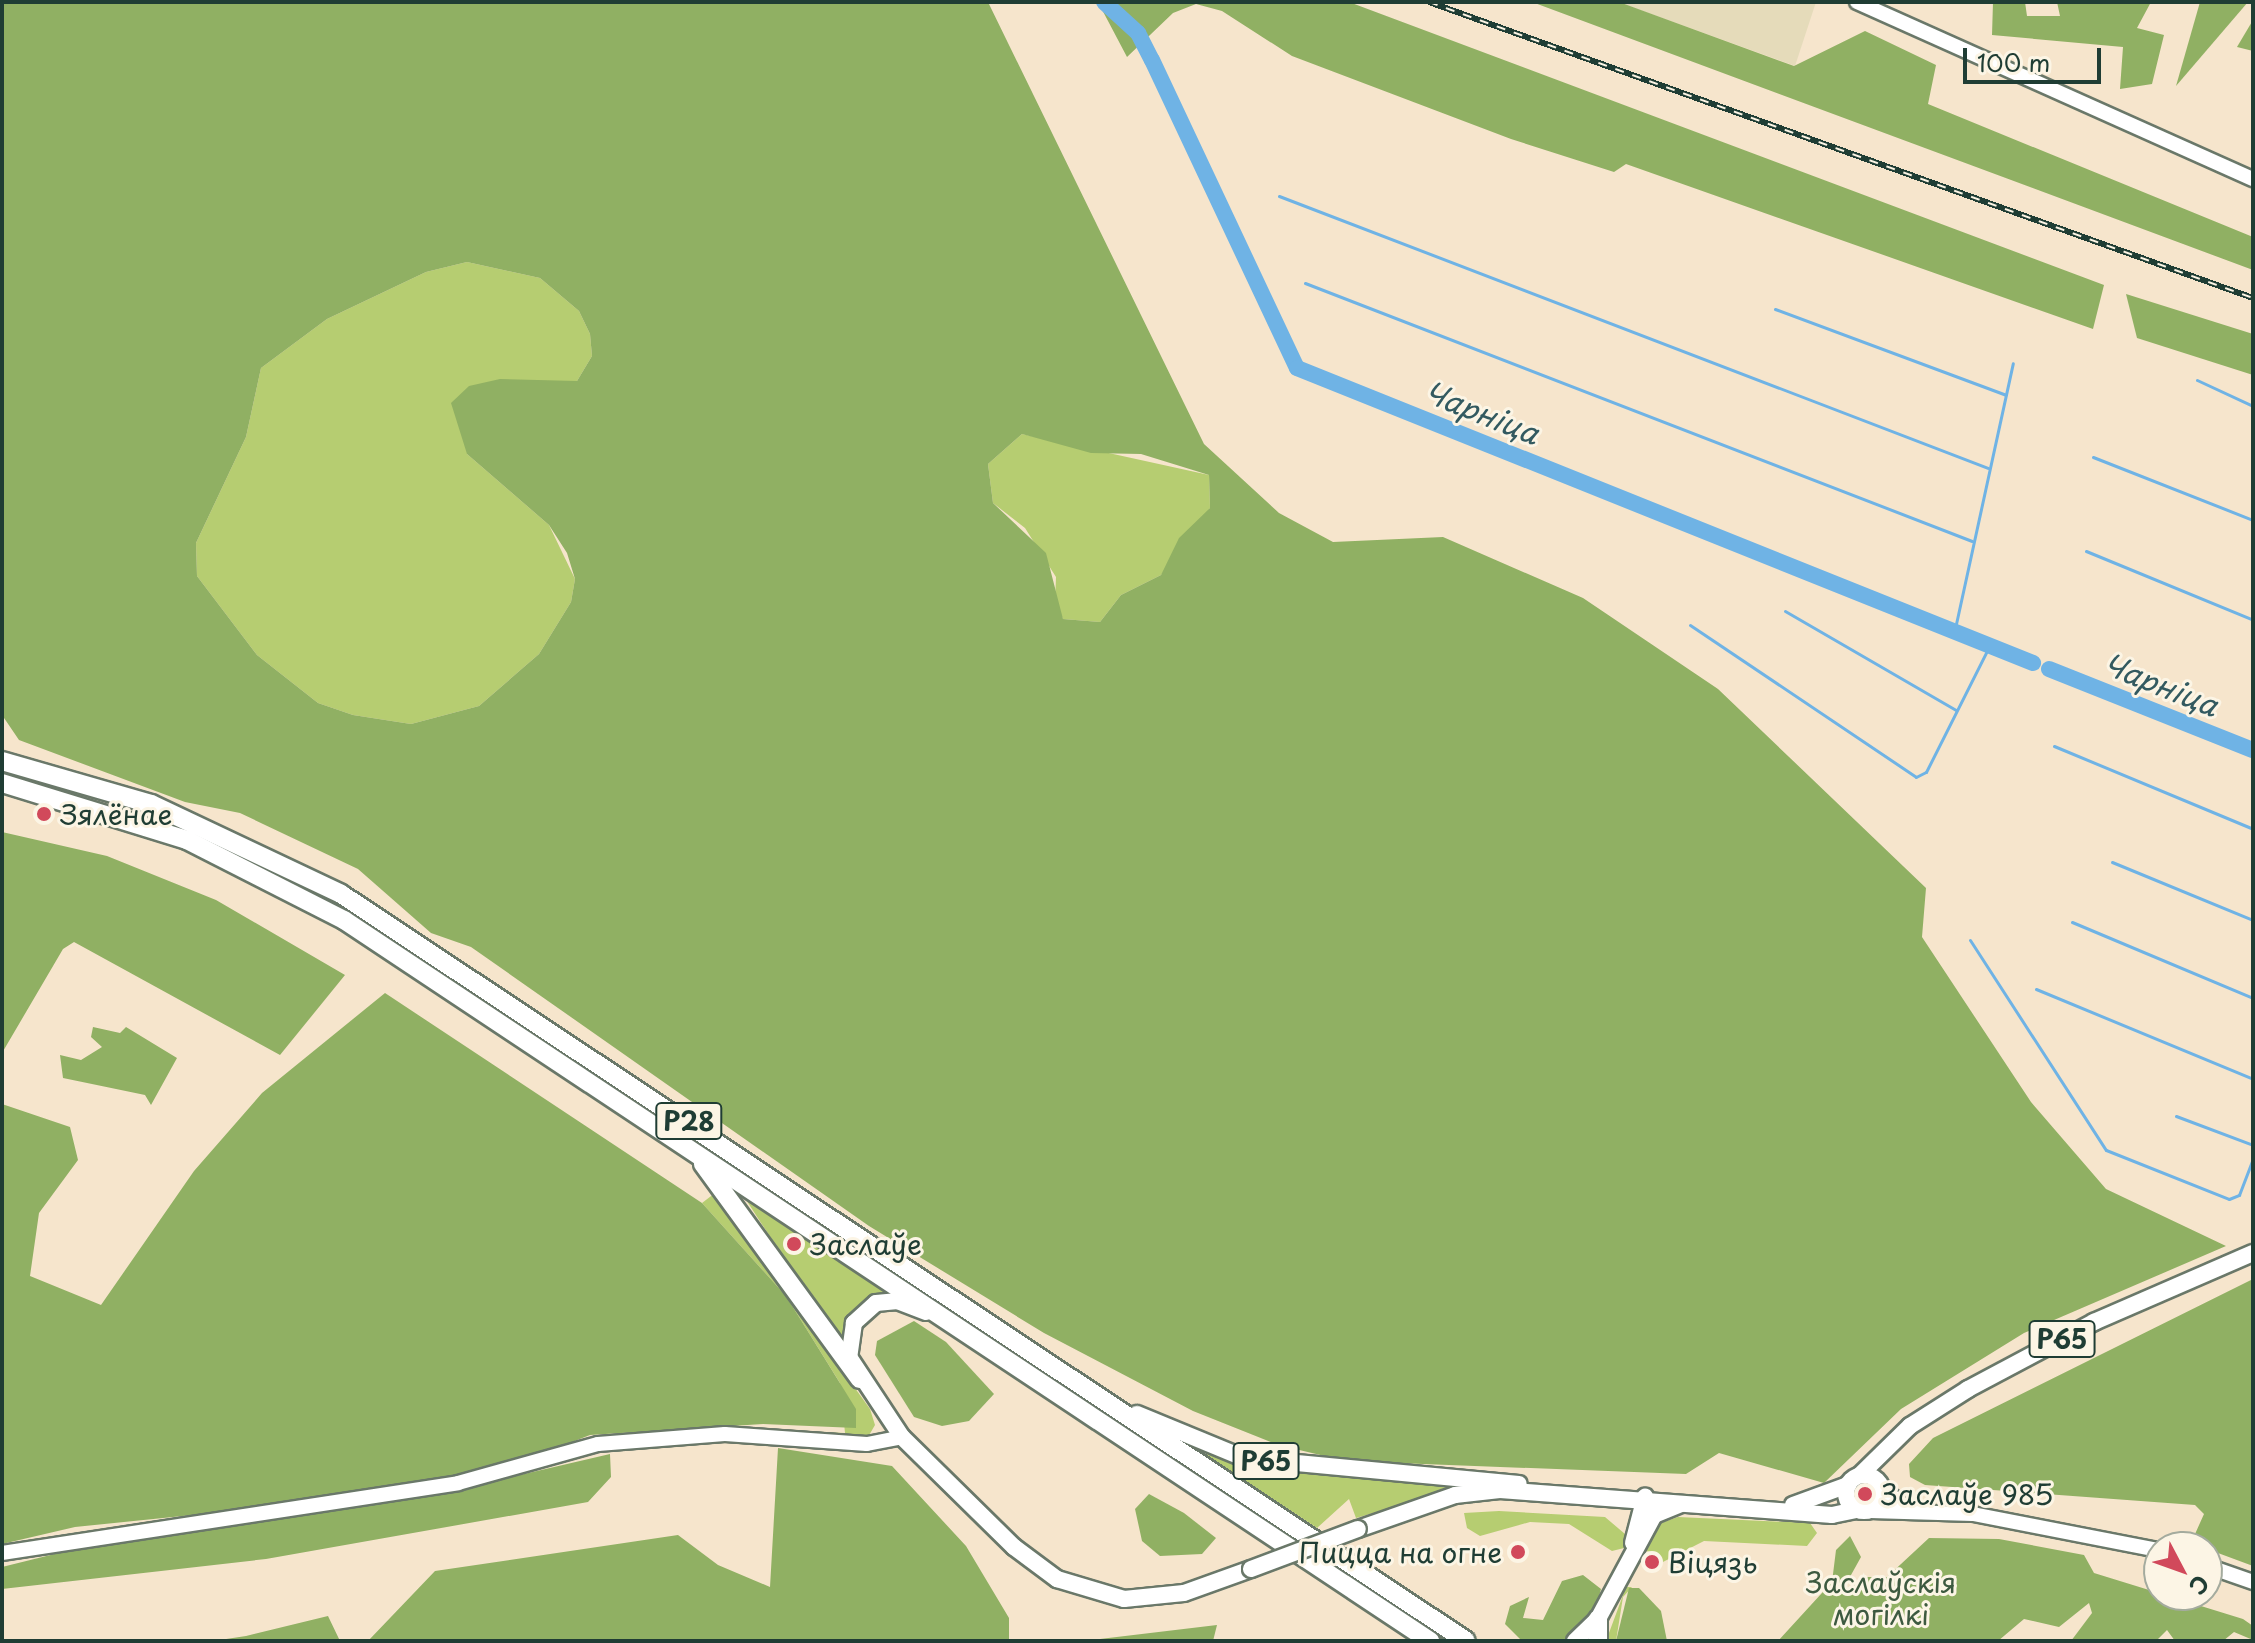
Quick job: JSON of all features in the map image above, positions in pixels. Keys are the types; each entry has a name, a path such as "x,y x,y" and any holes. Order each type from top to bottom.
{"highway":[{"name":"Р28","path":"2,761 151,804 341,894 1466,1641"},
{"name":"Р28","path":"2,783 131,820 283,886 682,1142 1430,1641"},
{"name":"Р65","path":"682,1142 732,1198 860,1379"},
{"path":"1598,1619 1598,1641"}],"main road":[{"name":"Р65","path":"1788,1507 1854,1480 1904,1432 2094,1322 2253,1253"},
{"name":"Р65","path":"953,1325 898,1301 876,1303 850,1336 860,1379 902,1437 1014,1547 1091,1594 1148,1599 1251,1569 1455,1495 1542,1489 1788,1507 1832,1515 1863,1510"},
{"name":"Р65","path":"1093,1391 1244,1458 1495,1478 1542,1489"},
{"path":"1863,1510 1881,1485 1904,1432"},
{"path":"1863,1510 1854,1480 1881,1485"},
{"path":"1608,1494 1633,1524"},
{"path":"1645,1497 1654,1515"},
{"path":"1633,1543 1633,1524 1645,1497"},
{"path":"1575,1641 1598,1619 1633,1543 1654,1515 1695,1501"}],"street":[{"path":"1857,2 2148,135 2253,179"},
{"path":"2,1553 458,1483 598,1444 725,1434 841,1444 902,1437"},
{"path":"1881,1485 1910,1511"},
{"path":"1863,1510 1910,1511 2044,1524 2143,1546"},
{"path":"2223,1572 2253,1582"}],"shaded area":[{"path":"1618,2 1816,2 1795,66"}],"green space":[{"path":"2,2 988,2 1204,444 1279,513 1333,542 1443,537 1583,598 1718,689 1926,888 1922,937 2031,1102 2106,1189 2226,1246 2024,1333 1901,1409 1824,1483 1719,1453 1686,1474 1346,1461 1278,1445 1193,1411 1044,1333 869,1226 471,947 431,933 358,869 240,813 185,802 19,740 2,715","holes":["467,262 540,278 579,311 590,334 592,356 577,381 500,379 469,386 451,403 467,454 549,525 567,553 575,579 571,602 539,654 479,706 411,724 353,715 318,703 257,655 197,576 196,543 246,437 261,368 327,319 426,272","1022,434 1091,453 1141,454 1209,475 1210,508 1179,538 1161,575 1121,595 1100,622 1063,619 1046,553 993,503 988,464"]},
{"path":"1098,2 1349,2 2104,285 2093,329 1626,164 1614,172 1511,139 1292,56 1222,11 1196,4 1173,13 1127,57"},
{"path":"1532,2 1619,2 1794,66 1865,31 1936,65 1928,104 2253,237 2253,270"},
{"path":"1993,2 2025,2 2027,16 2060,16 2057,2 2151,2 2137,28 2164,35 2152,84 2120,89 2123,47 1992,35"},
{"path":"2200,2 2248,2 2176,86"},
{"path":"2253,20 2253,51 2237,47"},
{"path":"467,262 540,278 579,311 590,334 592,356 577,381 547,381 467,454 549,525 575,579 571,602 539,654 479,706 411,724 353,715 318,703 257,655 197,576 196,543 246,437 261,368 327,319 426,272"},
{"path":"2126,294 2253,334 2253,375 2137,338"},
{"path":"1022,434 1209,475 1210,508 1161,575 1121,595 1100,622 1063,619 1055,603 1056,577 1025,528 993,503 988,464"},
{"path":"2,832 107,856 216,900 345,975 280,1055 74,942 63,949 2,1053"},
{"path":"385,993 702,1203 786,1296 856,1409 856,1428 763,1424 590,1435 531,1458 426,1482 300,1504 75,1527 2,1544 2,1104 70,1127 78,1160 39,1213 30,1276 101,1305 194,1171 262,1093"},
{"path":"93,1027 120,1033 126,1027 177,1058 151,1105 145,1095 63,1078 60,1055 81,1060 102,1047 91,1037"},
{"path":"741,1192 888,1290 852,1314 845,1352"},
{"path":"715,1193 870,1409 875,1425 868,1437 739,1428 845,1433 840,1383 786,1296 702,1203"},
{"path":"2253,1279 2253,1566 2223,1555 2223,1531 2196,1531 2204,1514 2195,1505 1925,1485 1910,1477 1909,1464 1933,1438"},
{"path":"914,1321 946,1342 994,1394 969,1421 942,1426 914,1417 875,1355 877,1341"},
{"path":"778,1448 892,1466 966,1546 1009,1618 1009,1641 368,1641 435,1571 678,1535 718,1565 770,1587"},
{"path":"1203,1453 1228,1459 1478,1483 1356,1518 1349,1499 1317,1528"},
{"path":"610,1454 611,1477 588,1502 266,1559 2,1589 2,1567 87,1546 425,1497"},
{"path":"1149,1494 1184,1513 1216,1538 1202,1554 1160,1556 1142,1541 1135,1509"},
{"path":"1499,1511 1605,1517 1625,1534 1624,1548 1612,1551 1569,1524 1530,1522 1480,1536 1467,1528 1464,1513"},
{"path":"1678,1517 1810,1523 1817,1533 1807,1546 1704,1541 1659,1564 1656,1552 1643,1551 1661,1523"},
{"name":"Заслаўскія могілкі","path":"1850,1536 1861,1557 1841,1593 1866,1577 1887,1577 1929,1538 1999,1539 2084,1555 2094,1573 2143,1588 2143,1611 2217,1611 2243,1619 2253,1626 2253,1640 2234,1632 2223,1641 2175,1641 2167,1630 2156,1641 2071,1641 2092,1613 2089,1603 2059,1627 2024,1619 1998,1641 1778,1641 1832,1582 1836,1550"},
{"path":"1583,1575 1601,1589 1596,1608 1566,1641 1522,1641 1505,1624 1510,1606 1529,1597 1523,1618 1543,1620 1562,1581"},
{"path":"1626,1587 1632,1587 1623,1597 1616,1641 1606,1641"},
{"path":"1629,1588 1639,1588 1661,1611 1667,1641 1616,1641"},
{"path":"328,1616 340,1641 213,1641 246,1636"},
{"path":"1217,1625 1213,1641 1097,1641 1100,1639"}],"waterway":[{"name":"Чарніца","path":"1104,2 1138,33 1297,368 2033,663"},
{"path":"1279,196 1988,468"},
{"path":"1305,283 1972,541"},
{"path":"1775,309 2006,395"},
{"path":"1954,633 2013,363"},
{"path":"2197,380 2253,406"},
{"path":"2093,457 2253,520"},
{"path":"2086,551 2253,620"},
{"path":"1785,611 1956,710"},
{"path":"1690,625 1916,777 1926,772 1989,647"},
{"name":"Чарніца","path":"2049,669 2253,750"},
{"path":"2054,746 2253,829"},
{"path":"2112,862 2253,920"},
{"path":"2072,922 2253,998"},
{"path":"1970,940 2106,1150 2229,1199 2239,1195 2253,1158"},
{"path":"2036,989 2253,1079"},
{"path":"2176,1116 2253,1145"}],"railway":[{"path":"1429,2 2253,298"}],"place":[{"name":"Зялёнае","path":"44,814"},
{"name":"Заслаўе","path":"794,1244"},
{"name":"Заслаўе 985","path":"1865,1494"},
{"name":"Пицца на огне","path":"1518,1552"},
{"name":"Віцязь","path":"1652,1562"}]}
